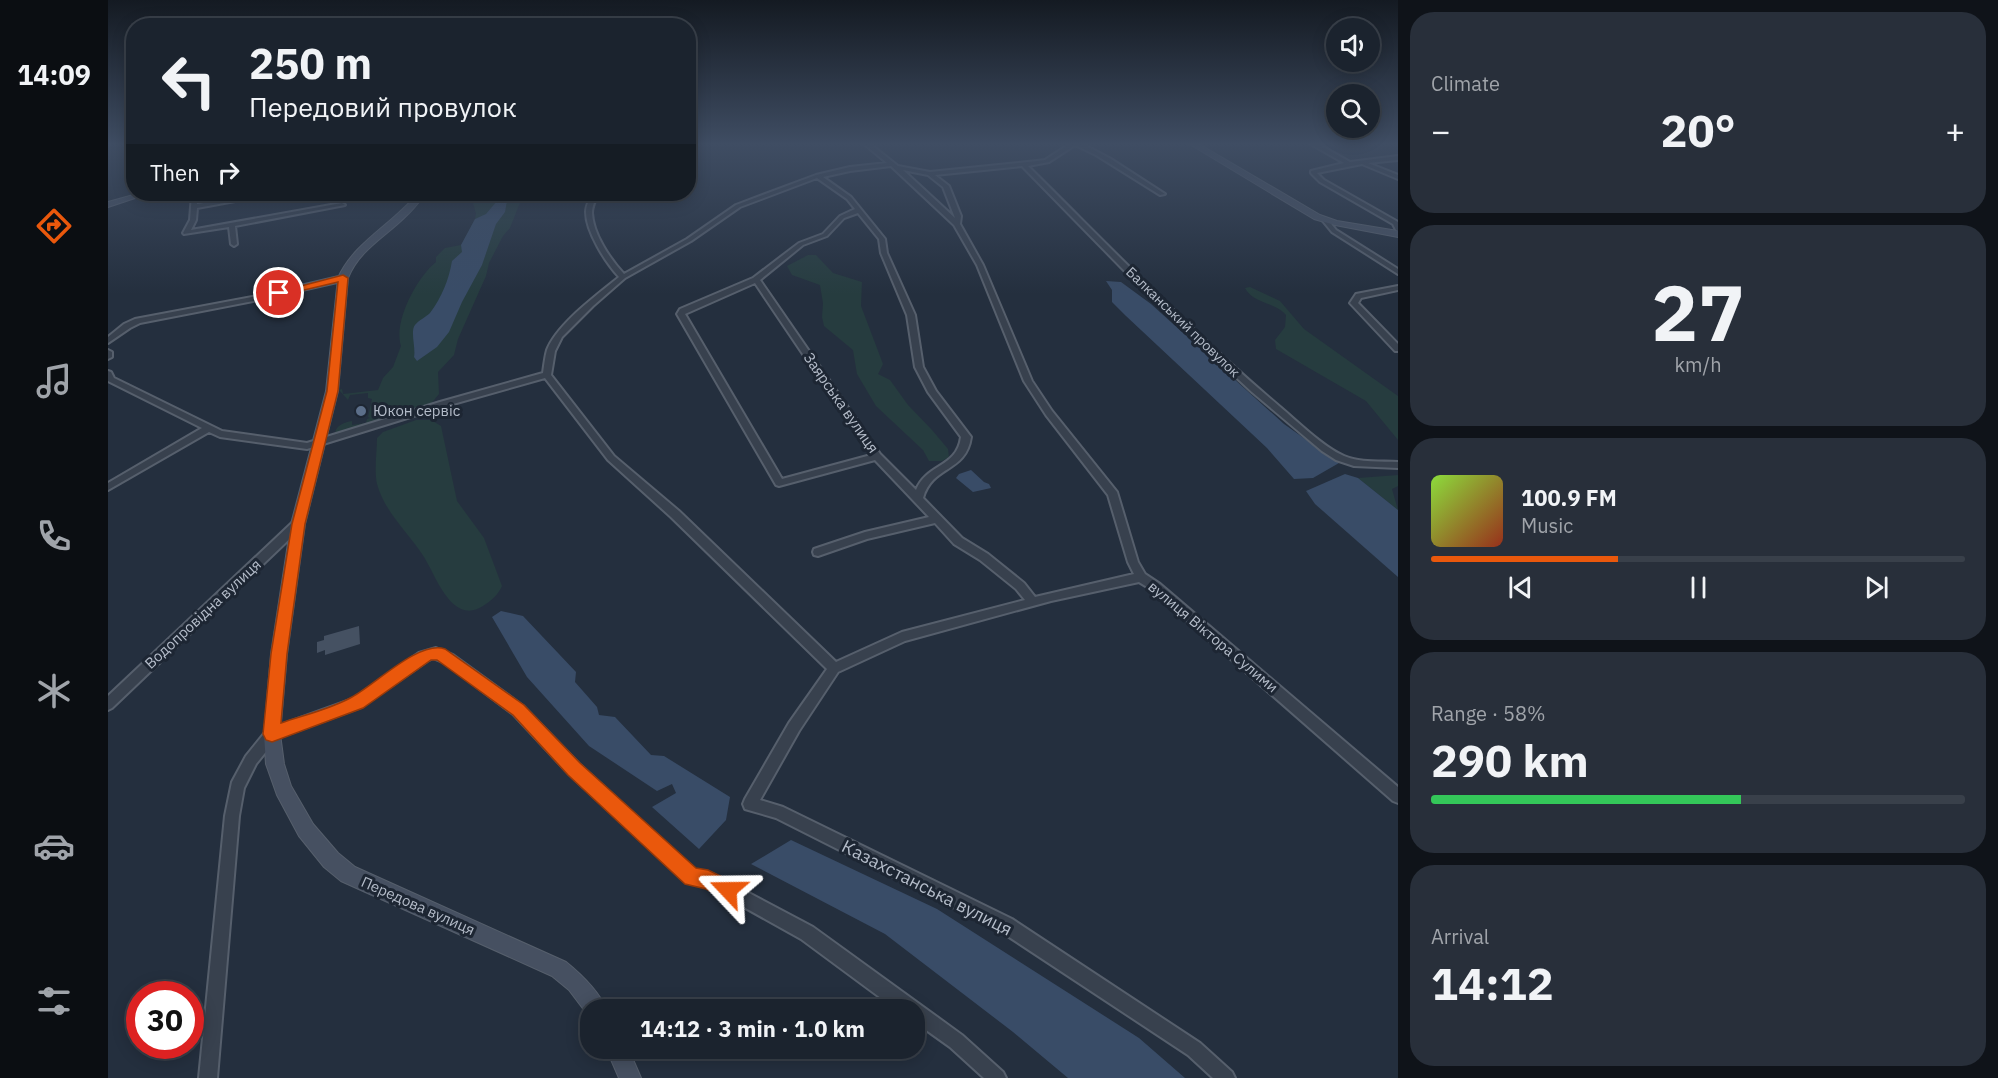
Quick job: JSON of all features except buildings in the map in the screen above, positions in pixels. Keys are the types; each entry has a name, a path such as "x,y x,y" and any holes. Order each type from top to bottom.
{"street":[{"path":"771,193 744,203 689,240 623,277 590,304 559,336 551,351 547,375 611,458 675,514 834,668 902,637 1033,602 1141,577"},
{"path":"842,193 849,198 884,243 884,253 911,315 919,367 925,380 966,437 966,446 962,455 923,482 918,500"},
{"name":"вулиця Віктора Сулими","path":"924,193 957,224 980,265 1028,381 1049,413 1113,494 1133,562 1141,577 1164,594 1398,796"},
{"name":"вулиця Віктора Сулими","path":"950,193 958,216 957,224"},
{"name":"Балканський провулок","path":"1052,193 1160,302 1246,382 1325,449 1339,458 1354,463 1398,465"},
{"path":"1278,193 1326,221 1398,234"},
{"path":"1343,193 1383,214 1396,223 1398,229"},
{"path":"108,205 126,199"},
{"path":"195,201 193,219 186,233 342,205"},
{"path":"195,206 226,201"},
{"name":"Передова вулиця","path":"415,201 405,213 359,252 350,262 343,278 333,391 298,524 279,654 272,734 275,764 283,789 306,830 340,867 365,883 559,969 576,983 588,999"},
{"path":"593,201 589,212 592,228 616,271 623,277"},
{"path":"859,210 842,217 825,235 801,244 756,280 683,311 681,314 779,483 877,456"},
{"path":"1326,221 1334,231 1398,272"},
{"path":"232,226 234,244"},
{"path":"108,341 127,326 138,321 214,304 258,298 343,278"},
{"name":"Заярська вулиця","path":"756,280 877,456 958,541 984,557 1020,586 1033,602"},
{"path":"1398,288 1359,296 1354,303 1398,349"},
{"path":"108,352 108,357"},
{"path":"108,374 110,379 220,434 307,447 547,375"},
{"path":"108,487 209,428"},
{"path":"818,552 936,519"},
{"name":"Водопровідна вулиця","path":"108,704 298,524"},
{"path":"208,1078 232,816 237,787 251,760 272,734 357,703 428,654 439,653 518,710 574,769 692,877 708,879 807,933 898,999"},
{"name":"Казахстанська вулиця","path":"834,668 794,728 750,804 778,812 1006,926 1194,1049 1226,1078"},
{"path":"925,1019 956,1041 997,1078"},
{"path":"622,1059 630,1078"}],"green space":[{"path":"476,201 521,201 510,228 503,236 489,263 486,276 458,339 454,355 438,372 439,394 430,405 339,434 335,433 337,428 344,423 352,421 352,425 366,423 370,418 368,417 372,399 368,398 368,393 350,395 348,400 339,390 342,389 343,394 378,390 383,378 393,367 401,346 400,325 414,289 445,248 461,245 475,219 473,203"},
{"path":"808,255 816,255 833,273 862,282 861,306 883,364 878,374 890,380 908,405 948,449 949,457 942,461 929,461 923,450 876,406 857,374 853,350 824,326 820,285 792,275 787,266"},
{"path":"1250,287 1280,301 1304,329 1398,396 1398,440 1366,401 1276,349 1275,340 1285,327 1286,315 1253,297 1245,288"},
{"path":"416,420 431,420 441,426 457,501 484,538 502,586 491,600 472,610 462,609 446,596 424,557 386,504 377,484 377,438 383,432"},
{"path":"1398,475 1398,486 1392,489 1398,510 1358,478"}],"water":[{"path":"497,201 507,201 505,212 496,224 482,265 449,332 437,347 417,361 414,357 413,331 415,325 430,313 438,301 447,281 452,261 462,252 461,245 475,219 486,214"},
{"path":"1106,281 1121,282 1151,304 1284,424 1339,463 1313,478 1294,479 1267,448 1112,302 1112,290"},
{"path":"971,470 991,488 973,492 956,478 959,474"},
{"path":"1345,474 1358,478 1398,510 1398,577 1315,504 1306,491"},
{"path":"501,611 523,616 576,672 575,682 597,707 599,715 615,717 651,755 664,756 730,797 726,820 699,849 652,807 676,793 672,784 657,791 589,746 527,677 492,617"},
{"path":"791,840 937,909 1139,1038 1185,1078 1068,1078 1013,1032 885,934 751,864"}],"place":[{"name":"Юкон сервіс","path":"361,411"}],"route":[{"path":"279,293 343,278 333,391 298,524 279,654 272,734 357,703 428,654 439,653 518,710 574,769 692,877 708,879 728,890"}]}
